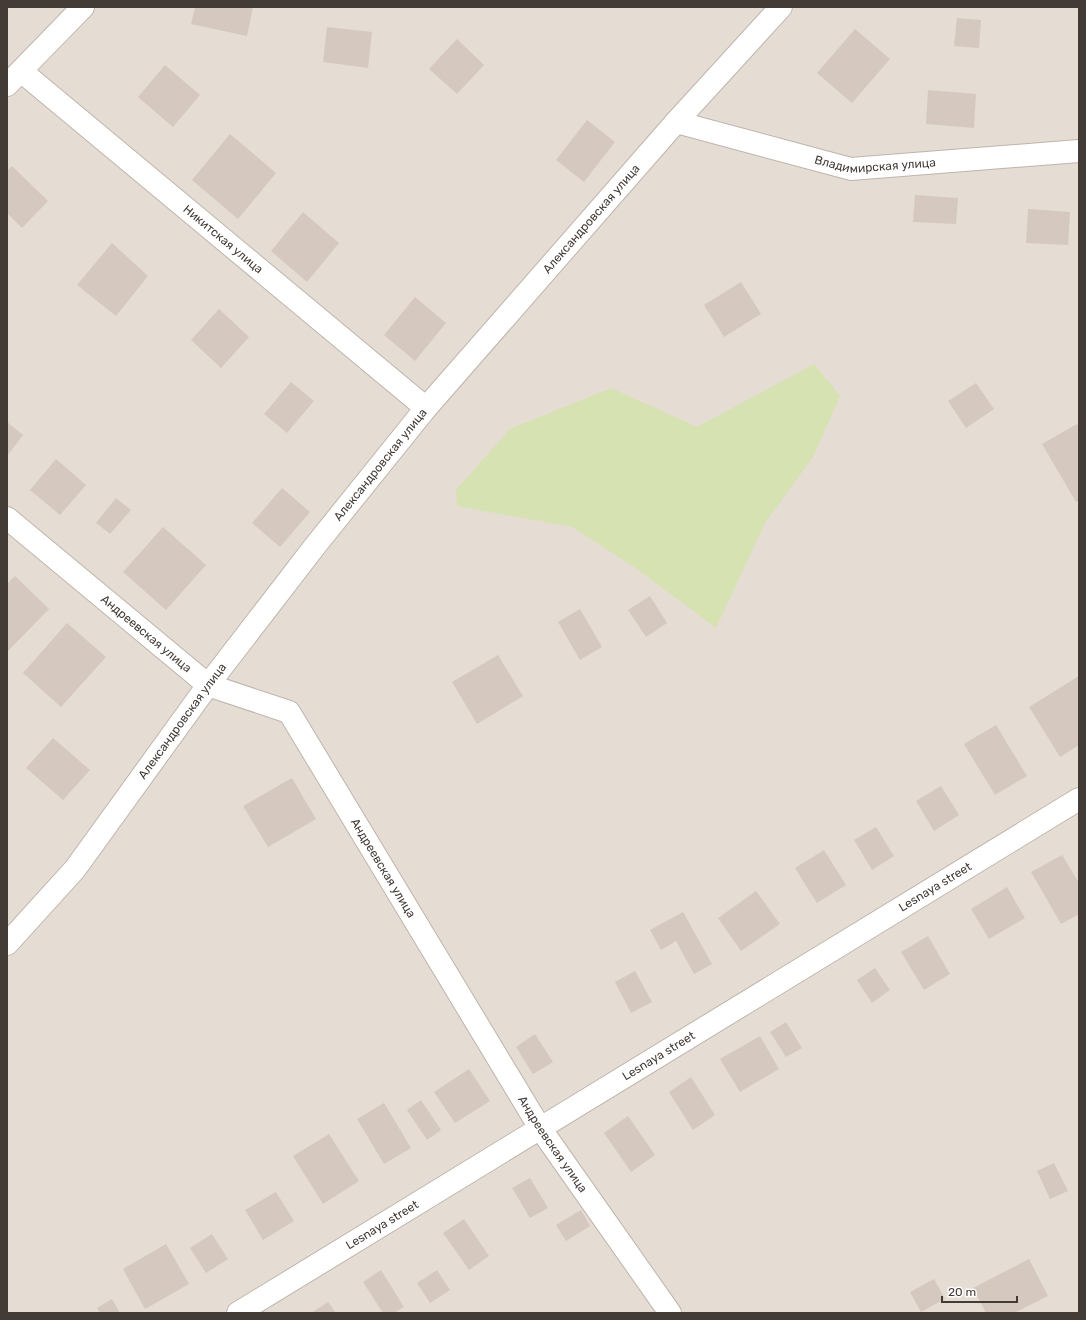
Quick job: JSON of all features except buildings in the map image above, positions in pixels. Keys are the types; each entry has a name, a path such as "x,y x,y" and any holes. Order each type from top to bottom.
{"street":[{"path":"14,78 83,7"},
{"name":"Александровская улица","path":"7,944 75,869 208,685 315,546 426,408 676,122 782,7"},
{"name":"Никитская улица","path":"14,78 426,408"},
{"name":"Владимирская улица","path":"676,122 851,169 1079,152"},
{"name":"Андреевская улица","path":"7,518 208,685 289,712 540,1128 670,1313"},
{"name":"Lesnaya street","path":"238,1313 1079,798"}],"shaded area":[{"path":"7,7 1079,7 1079,1313 7,1313"}],"green space":[{"path":"814,364 840,396 813,457 765,523 716,628 634,567 572,527 457,506 456,490 510,429 611,388 697,427"}]}
